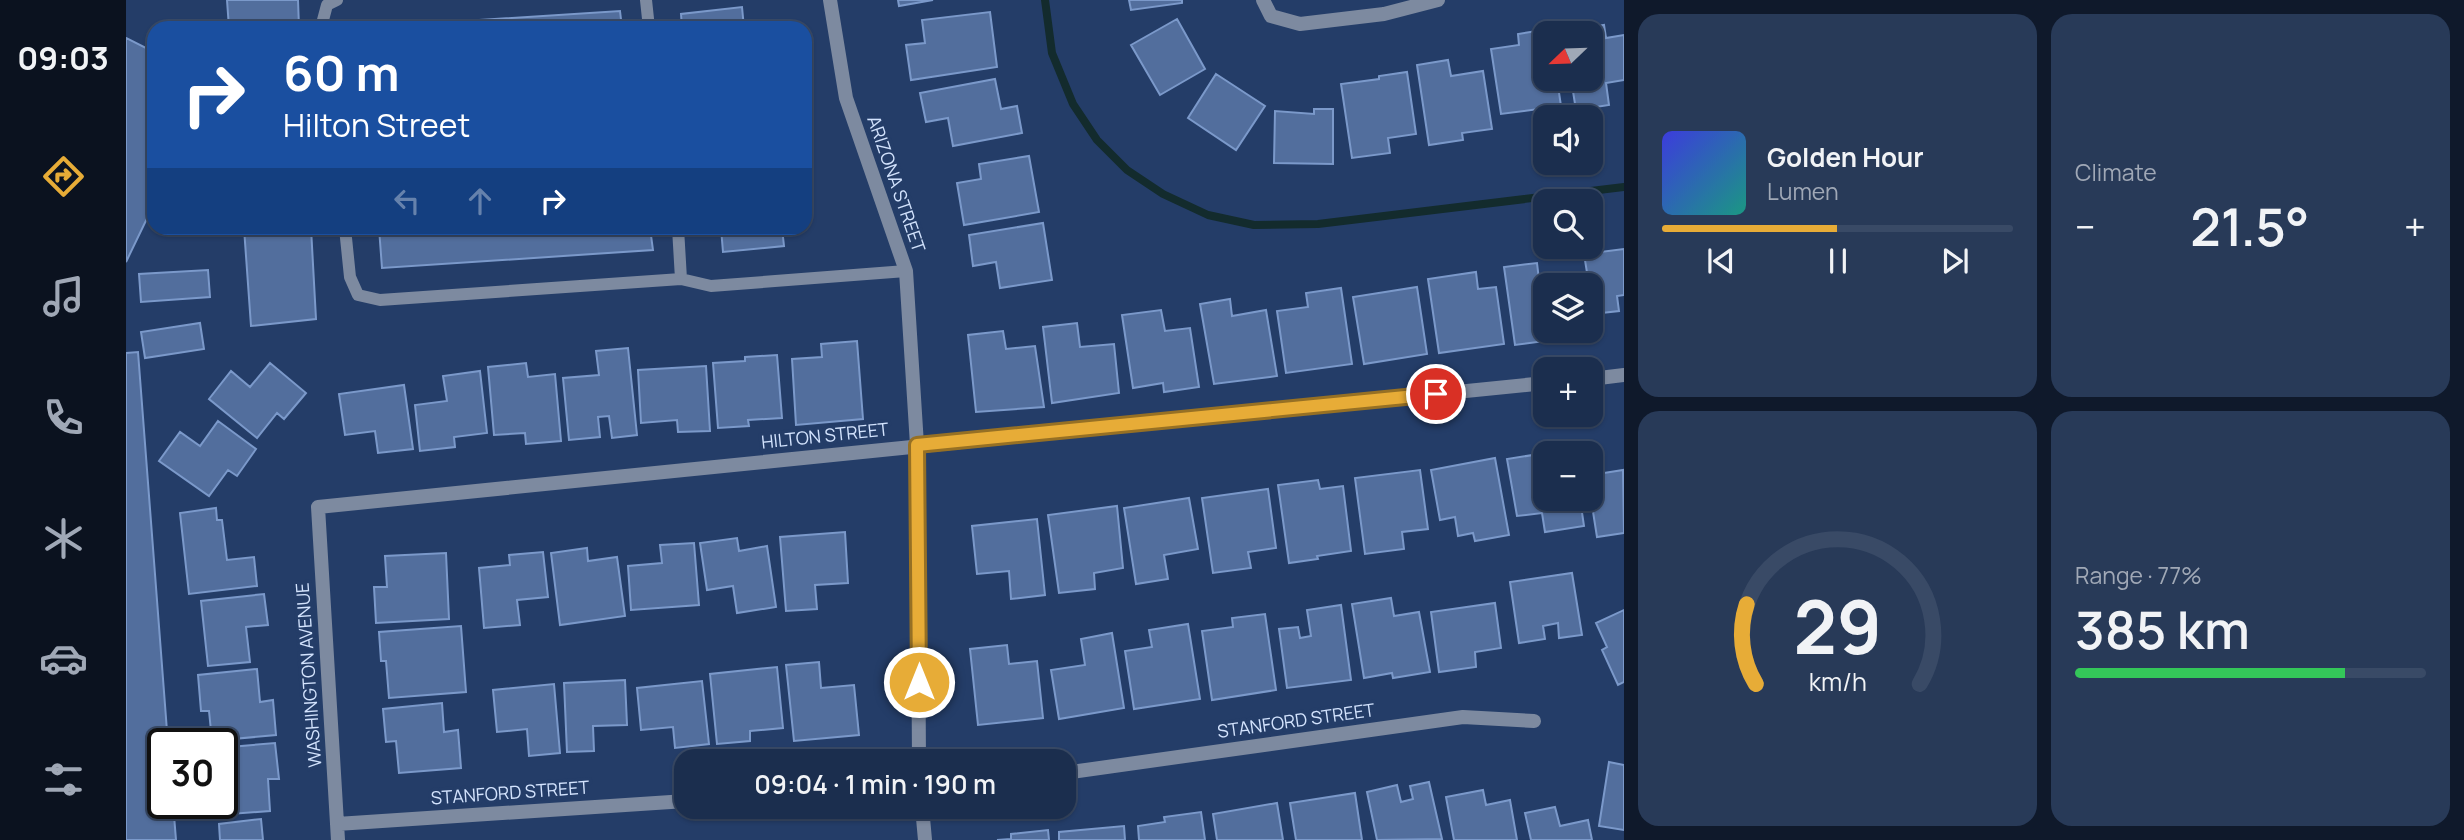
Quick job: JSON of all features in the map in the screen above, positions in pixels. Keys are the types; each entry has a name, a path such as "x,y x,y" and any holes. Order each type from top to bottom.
{"street":[{"name":"ARIZONA STREET","path":"830,0 846,97 906,271 917,445 919,749"},
{"path":"1263,0 1271,16 1300,24 1384,14 1438,0"},
{"path":"1603,378 1624,375"},
{"name":"HILTON STREET","path":"318,507 1533,384"},
{"name":"WASHINGTON AVENUE","path":"318,507 338,840"},
{"name":"STANFORD STREET","path":"1076,772 1464,717 1534,721"},
{"name":"STANFORD STREET","path":"337,824 674,802"},
{"path":"923,819 925,840"}],"lane":[{"path":"323,21 327,5 337,0"},
{"path":"646,0 648,21"},
{"path":"346,235 350,276 358,295 380,300 681,279 711,286 906,271"},
{"path":"678,235 681,279"}],"building":[{"path":"227,0 298,0 299,21 228,21"},
{"path":"898,0 933,0 899,6"},
{"path":"1129,0 1182,0 1182,3 1131,10"},
{"path":"742,7 743,21 682,21 681,14"},
{"path":"620,11 621,21 464,21"},
{"path":"990,12 997,67 911,80 906,45 925,43 922,20"},
{"path":"1177,19 1205,69 1160,95 1131,45"},
{"path":"1603,25 1606,38 1624,35 1624,80 1606,83 1609,105 1575,105 1573,91 1603,91"},
{"path":"1533,32 1533,91 1559,91 1561,105 1533,105 1533,110 1501,114 1491,49 1519,45 1518,34"},
{"path":"126,38 147,48 147,218 126,262"},
{"path":"1448,60 1451,76 1483,71 1492,129 1462,133 1463,140 1429,145 1417,65"},
{"path":"1407,72 1416,134 1388,138 1390,153 1352,158 1341,84"},
{"path":"1216,74 1265,106 1236,150 1188,118"},
{"path":"995,79 1001,109 1017,106 1022,133 953,146 948,118 926,122 920,93"},
{"path":"1314,109 1333,109 1333,164 1274,163 1275,111 1314,114"},
{"path":"1029,156 1039,212 964,225 957,183 981,179 979,164"},
{"path":"1043,223 1052,280 1000,288 996,262 973,266 969,235"},
{"path":"244,235 311,235 316,319 251,326"},
{"path":"380,235 651,235 653,250 382,268"},
{"path":"722,235 783,235 784,246 723,252"},
{"path":"1624,249 1624,295 1617,296 1619,311 1603,313 1603,273 1587,273 1585,259 1603,259 1603,252"},
{"path":"1537,263 1538,273 1533,273 1533,343 1515,345 1504,267"},
{"path":"208,270 210,297 141,302 139,274"},
{"path":"1476,272 1478,289 1496,287 1504,344 1439,353 1428,279"},
{"path":"1417,287 1427,354 1364,364 1353,297"},
{"path":"1341,288 1352,364 1286,373 1277,311 1308,307 1306,293"},
{"path":"1230,299 1232,316 1266,310 1277,376 1214,384 1200,304"},
{"path":"1161,310 1165,331 1190,328 1199,387 1164,392 1163,383 1133,388 1122,315"},
{"path":"200,323 204,349 145,358 141,332"},
{"path":"1077,323 1080,347 1114,344 1119,393 1052,403 1043,327"},
{"path":"1003,331 1006,349 1035,346 1044,407 976,412 968,335"},
{"path":"857,341 863,419 796,425 792,359 822,357 821,344"},
{"path":"628,348 637,435 612,438 609,416 598,417 600,437 569,440 563,378 599,375 596,351"},
{"path":"138,352 167,728 147,728 147,819 174,819 176,840 126,840 126,353"},
{"path":"777,355 782,418 748,420 749,426 718,428 713,363"},
{"path":"270,363 306,393 284,419 277,413 257,438 209,399 231,371 250,387"},
{"path":"526,363 528,377 555,374 561,441 526,444 525,433 494,435 488,367"},
{"path":"706,366 710,431 678,432 677,420 641,423 638,370"},
{"path":"480,371 487,433 454,437 455,447 420,451 415,405 447,401 443,376"},
{"path":"404,385 413,449 378,453 375,431 345,435 339,394"},
{"path":"218,421 256,449 237,476 228,470 209,496 159,461 180,432 200,446"},
{"path":"1533,455 1533,511 1582,511 1584,526 1545,532 1542,513 1517,516 1507,459"},
{"path":"1495,458 1509,535 1475,541 1473,533 1458,536 1455,517 1440,520 1431,470"},
{"path":"1420,470 1428,529 1402,532 1404,549 1365,554 1355,478"},
{"path":"1623,470 1624,533 1597,537 1593,511 1603,511 1603,473"},
{"path":"1318,480 1320,489 1343,486 1351,551 1289,563 1278,485"},
{"path":"1268,489 1276,548 1248,552 1251,568 1213,573 1202,498"},
{"path":"1189,498 1198,549 1164,555 1168,579 1136,584 1124,508"},
{"path":"1117,506 1123,568 1094,573 1095,589 1059,593 1048,515"},
{"path":"216,508 217,520 222,520 227,560 254,557 257,586 189,594 180,513"},
{"path":"1037,519 1045,595 1011,599 1009,571 977,574 972,526"},
{"path":"845,532 848,583 815,585 817,609 786,611 780,537"},
{"path":"737,538 739,551 767,546 776,607 737,613 733,586 707,590 700,543"},
{"path":"694,543 699,605 631,610 628,566 662,563 660,545"},
{"path":"587,548 588,561 617,557 625,616 560,625 551,553"},
{"path":"543,552 548,597 517,600 520,625 484,628 479,568 510,565 509,555"},
{"path":"446,553 449,619 376,623 374,587 387,587 385,556"},
{"path":"1572,573 1582,635 1559,638 1558,623 1543,626 1545,639 1519,643 1510,582"},
{"path":"264,594 268,625 246,627 250,662 208,666 201,601"},
{"path":"1391,598 1394,616 1419,612 1430,672 1393,678 1392,673 1364,678 1352,604"},
{"path":"1495,603 1501,648 1475,652 1476,667 1439,672 1431,612"},
{"path":"1341,605 1351,680 1287,688 1279,629 1298,627 1300,638 1311,636 1307,610"},
{"path":"1624,610 1624,682 1618,685 1602,650 1607,647 1596,623"},
{"path":"1265,614 1276,690 1212,700 1202,631 1233,627 1232,618"},
{"path":"1188,624 1200,699 1134,709 1125,651 1152,647 1149,630"},
{"path":"461,626 466,692 389,698 386,661 381,661 379,632"},
{"path":"1112,633 1124,708 1059,719 1051,670 1085,665 1081,639"},
{"path":"1007,645 1009,664 1037,661 1043,718 978,725 970,649"},
{"path":"819,662 821,688 854,685 859,735 794,741 786,665"},
{"path":"777,667 783,728 750,731 750,741 717,744 710,674"},
{"path":"257,669 260,702 273,700 276,735 238,739 238,728 211,728 209,711 201,711 198,675"},
{"path":"625,680 627,725 593,726 594,751 567,752 564,683"},
{"path":"702,681 709,744 675,748 673,727 641,730 637,688"},
{"path":"554,684 560,753 529,756 527,729 497,732 493,690"},
{"path":"442,703 444,732 458,730 461,768 399,773 396,741 386,742 383,709"},
{"path":"275,743 279,779 268,779 270,811 238,813 238,746"},
{"path":"1609,762 1624,765 1624,830 1599,826"},
{"path":"1429,782 1442,839 1377,840 1367,792 1397,785 1401,802 1413,799 1410,786"},
{"path":"1483,790 1486,805 1510,800 1517,840 1454,840 1446,797"},
{"path":"1355,793 1362,840 1296,840 1290,803"},
{"path":"1277,803 1283,840 1217,840 1213,814"},
{"path":"1555,807 1560,826 1588,820 1592,840 1531,840 1525,813"},
{"path":"1201,812 1205,840 1139,840 1138,826 1165,822 1164,817"},
{"path":"261,819 263,840 220,840 219,824"},
{"path":"1124,826 1125,840 1059,840 1059,832"},
{"path":"1048,830 1049,840 997,840 1011,839 1011,834"}],"waterway":[{"path":"1045,0 1052,53 1073,104 1097,140 1127,170 1163,194 1208,215 1254,225 1318,224 1624,187"}],"route":[{"path":"919,682 917,445 1436,394"}]}
